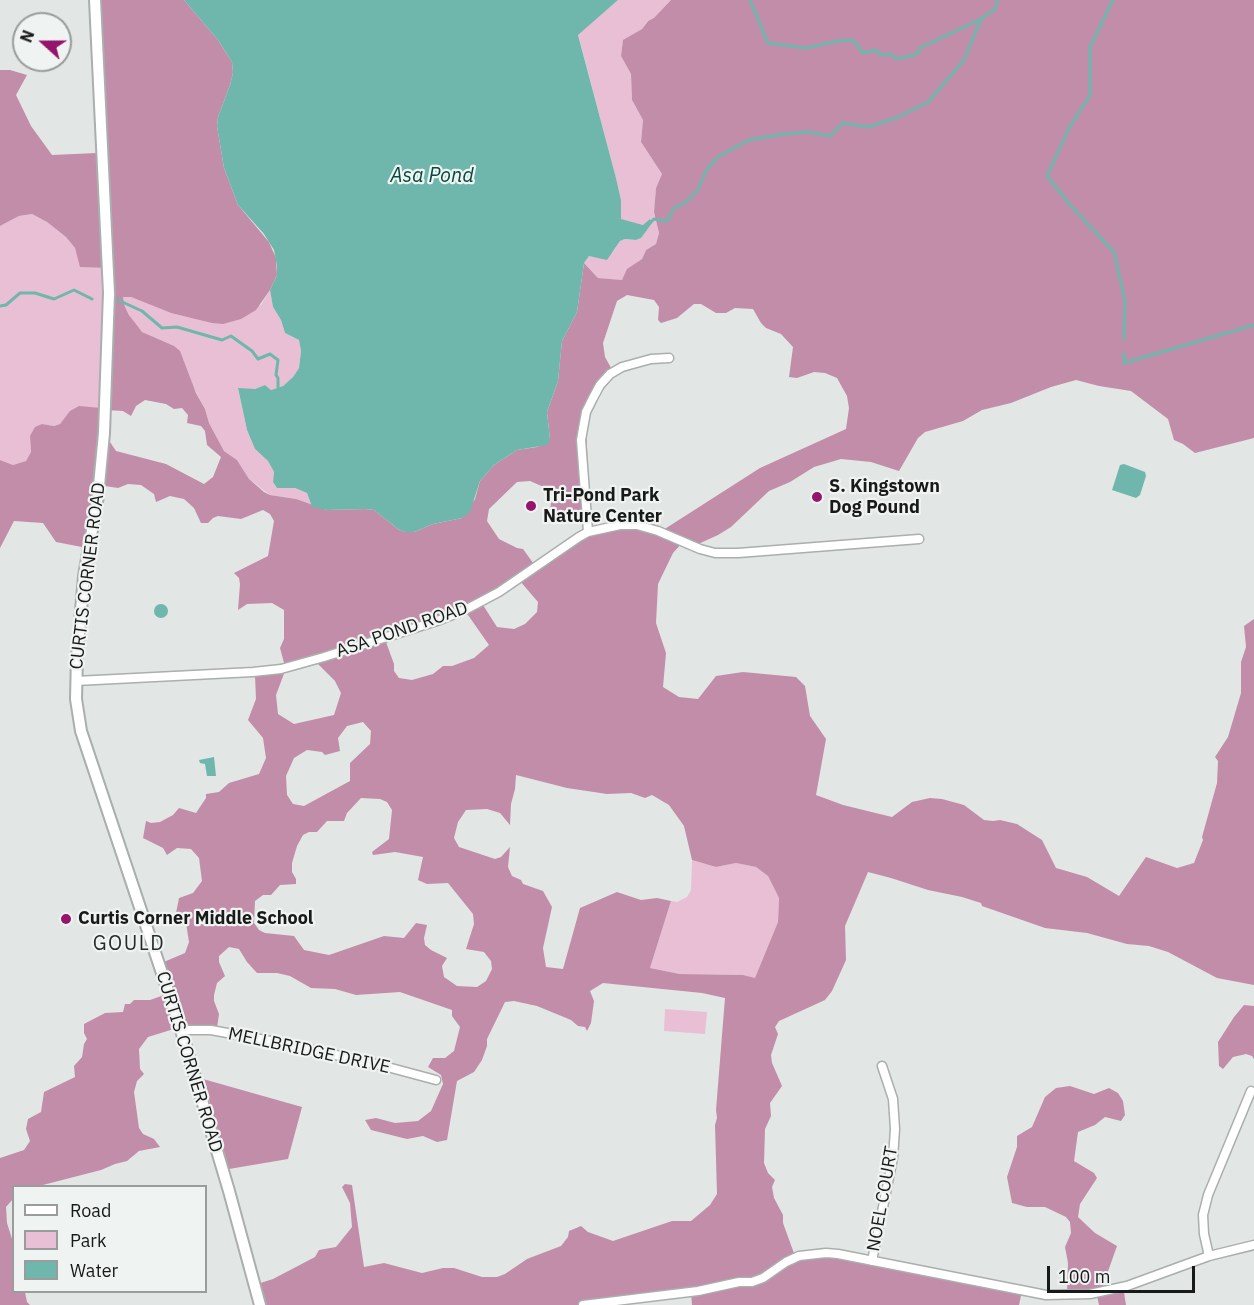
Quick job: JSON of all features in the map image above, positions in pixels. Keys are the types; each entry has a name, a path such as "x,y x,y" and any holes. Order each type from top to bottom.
{"street":[{"name":"CURTIS CORNER ROAD","path":"95,0 109,293 104,433 98,496 84,576 75,681 81,731 181,1030 260,1305"},
{"path":"588,532 582,440 586,412 592,398 610,374 622,367 651,359 669,358"},
{"name":"ASA POND ROAD","path":"75,681 253,672 281,669 324,657 465,610 499,592 534,566 588,532 620,525 638,525 715,553 738,554 919,539"},
{"name":"MELLBRIDGE DRIVE","path":"181,1030 211,1030 287,1044 436,1080"},
{"name":"NOEL COURT","path":"872,1261 893,1158 895,1130 893,1099 882,1066"},
{"path":"1209,1256 1203,1234 1203,1215 1208,1195 1251,1091"},
{"path":"583,1305 752,1282 763,1278 786,1262 806,1255 838,1254 1056,1296 1104,1292 1209,1256 1254,1245"}],"green space":[{"path":"618,0 671,0 654,19 647,21 642,29 623,41 621,56 631,74 632,100 643,120 641,142 662,174 656,188 654,212 659,233 656,244 646,250 642,259 629,269 622,280 598,278 584,263 589,256 598,257 613,252 620,241 636,240 641,238 645,232 643,225 621,220 621,200 616,178 578,34"},
{"path":"32,214 66,237 75,248 81,267 105,268 101,408 70,412 60,424 54,426 42,424 30,436 31,452 26,461 13,465 0,460 0,226 19,216"},
{"path":"270,290 273,307 281,320 285,333 299,340 301,351 299,368 283,386 271,390 265,385 255,389 238,389 247,430 255,449 268,461 274,472 273,482 277,488 295,488 307,493 312,507 296,499 270,495 249,479 237,460 224,451 193,386 151,337 135,325 125,307 123,297 131,297 171,313 203,320 261,305"},
{"path":"692,860 716,867 736,863 756,867 768,876 779,898 778,922 755,979 743,975 680,974 650,968 671,901 677,902 687,897 691,890"},
{"path":"665,1009 707,1012 705,1034 664,1031"}],"shaded area":[{"path":"91,0 184,0 218,40 232,62 233,73 217,126 224,168 238,205 269,242 276,258 277,275 256,310 241,319 223,324 171,313 131,297 123,297 125,307 142,332 180,351 209,423 224,451 237,460 249,479 264,492 296,499 327,510 374,510 398,529 414,532 433,524 462,518 475,499 480,481 494,465 517,450 537,447 550,439 547,412 558,381 562,341 577,312 584,263 598,278 622,280 627,269 642,259 646,250 656,244 659,233 654,212 656,188 662,174 641,142 643,120 632,100 631,74 621,56 623,40 642,29 671,0 1254,0 1254,438 1195,453 1174,440 1168,419 1131,391 1076,380 1011,403 982,410 963,421 925,432 918,438 899,471 871,462 841,459 814,467 790,482 769,491 731,527 718,535 696,545 683,542 673,553 658,584 656,623 666,653 663,687 679,697 698,699 716,676 743,672 796,677 805,686 810,716 826,739 816,795 843,805 892,817 912,802 930,798 964,805 984,820 1000,820 1017,824 1042,840 1056,868 1087,877 1119,896 1146,857 1177,868 1194,863 1203,840 1217,783 1218,761 1215,757 1228,737 1241,693 1241,662 1246,647 1244,626 1254,619 1254,985 1217,978 1168,952 1149,946 1127,944 1087,933 1045,928 982,906 981,903 868,872 845,926 846,960 832,991 825,1000 779,1021 775,1027 778,1034 771,1055 782,1086 770,1103 771,1116 765,1129 764,1163 768,1173 775,1180 772,1187 774,1198 783,1215 783,1223 795,1256 819,1253 1022,1291 1019,1305 692,1305 691,1291 578,1305 258,1305 254,1285 273,1279 315,1257 319,1250 336,1247 352,1227 350,1203 342,1187 345,1184 352,1185 364,1267 384,1263 422,1273 454,1268 482,1277 497,1277 527,1259 561,1246 568,1237 569,1231 581,1226 588,1232 613,1241 672,1221 691,1221 710,1205 717,1194 715,1125 725,998 702,993 603,983 590,991 594,1001 591,1023 587,1031 585,1027 578,1026 571,1020 537,1006 514,1001 505,1002 487,1039 482,1060 474,1072 457,1081 447,1140 437,1142 423,1136 407,1139 371,1130 365,1120 376,1118 395,1123 418,1121 431,1111 443,1084 441,1075 428,1067 433,1058 445,1058 454,1051 460,1027 452,1016 452,1010 400,992 356,995 335,989 311,988 290,976 277,973 257,973 239,949 229,947 219,956 225,976 217,983 214,995 219,1014 217,1028 177,1028 148,1037 139,1049 140,1069 144,1074 137,1081 134,1092 139,1128 143,1134 154,1139 160,1147 139,1151 127,1161 101,1170 43,1185 12,1185 12,1200 6,1207 7,1223 12,1239 12,1293 25,1293 30,1305 0,1305 0,1158 24,1150 30,1141 26,1129 28,1119 41,1112 44,1092 75,1077 74,1066 82,1057 87,1039 84,1024 105,1013 123,1012 125,1004 130,1004 134,1000 150,1000 167,994 159,964 185,953 189,942 186,923 176,913 179,898 193,893 202,881 199,858 191,849 177,848 167,855 163,848 143,838 146,821 160,822 173,815 179,808 196,813 206,798 206,794 219,792 229,783 259,774 266,758 263,738 248,720 256,699 255,676 286,670 280,648 284,639 284,610 272,603 247,604 238,610 240,584 239,578 234,573 268,556 274,521 270,514 263,510 241,519 218,516 208,523 201,523 194,508 184,499 170,496 156,502 154,494 141,485 128,484 118,488 98,485 87,548 56,542 43,523 14,521 0,548 0,460 13,465 26,461 31,452 30,436 35,427 42,424 54,426 60,424 70,411 79,406 101,408 105,268 80,267 75,248 66,237 32,214 19,216 0,226 0,70 10,70 27,75 16,95 31,126 52,155 97,153","holes":["627,295 654,300 659,307 658,320 661,323 677,318 694,304 701,304 716,313 726,313 735,308 753,309 766,328 781,334 793,347 789,377 797,378 814,372 825,373 837,378 847,396 849,408 846,429 760,468 660,532 617,526 590,534 536,567 523,549 499,539 487,521 489,509 517,482 530,481 546,488 552,496 550,510 590,528 586,422 594,401 615,375 605,357 603,343 617,301","145,400 166,404 174,409 182,408 188,415 187,423 201,426 205,431 207,445 221,457 213,477 204,484 166,464 116,451 104,433 106,410 123,411 131,416 136,406","520,581 538,602 537,612 525,624 514,629 497,627 483,605","465,614 489,645 474,658 452,666 443,666 433,674 412,680 399,678 394,671 394,664 386,642 388,639","317,663 335,681 341,693 334,715 294,724 278,714 276,695 285,671","363,722 371,731 370,744 350,763 350,781 304,806 293,804 287,795 286,776 294,758 307,750 322,752 325,755 340,751 338,738 347,726","516,775 567,788 607,794 631,793 645,798 652,795 669,805 684,826 692,860 716,867 736,863 756,867 768,876 779,898 778,922 755,978 743,975 680,974 650,968 671,901 657,898 641,900 617,892 580,908 563,969 546,967 543,948 552,907 543,891 523,884 521,880 512,876 508,867 510,847 501,857 495,859 459,847 454,838 458,822 466,810 487,809 500,813 510,825","361,798 380,799 387,802 392,810 389,839 372,852 373,855 395,852 423,857 418,880 427,884 448,883 473,914 474,924 466,949 484,952 491,961 492,969 486,981 477,987 457,986 444,977 442,966 447,958 425,945 427,925 416,923 404,938 384,936 329,955 304,950 294,936 265,933 259,930 254,923 255,901 263,895 271,895 280,885 296,884 292,863 303,835 317,832 327,821 344,821 347,813"]},
{"path":"1244,1005 1254,1006 1254,1059 1246,1054 1233,1057 1223,1069 1219,1066 1218,1042"},
{"path":"203,1079 302,1107 288,1159 229,1169"},
{"path":"1070,1086 1094,1094 1109,1088 1118,1093 1123,1101 1125,1115 1121,1121 1105,1117 1095,1125 1078,1132 1074,1161 1094,1173 1097,1178 1080,1204 1078,1217 1095,1233 1117,1246 1101,1291 1123,1286 1126,1305 1099,1305 1097,1296 1067,1293 1068,1263 1065,1247 1071,1233 1070,1222 1066,1217 1045,1207 1027,1207 1012,1203 1007,1177 1017,1147 1017,1136 1032,1127 1045,1097 1056,1088"}],"water":[{"name":"Asa Pond","path":"184,0 618,0 578,35 616,178 621,200 621,219 643,225 650,219 652,223 641,238 620,241 607,260 589,256 584,263 577,312 562,341 558,381 547,412 550,439 547,445 517,450 494,465 480,481 470,512 462,518 433,524 414,532 405,532 374,510 327,510 312,507 307,493 295,488 277,488 273,482 274,472 268,461 255,449 247,430 238,388 255,389 265,385 271,390 283,386 299,368 301,351 299,340 285,333 281,320 273,307 270,290 277,275 274,250 264,234 238,205 224,168 217,126 233,73 232,62 218,40"},
{"path":"1124,464 1145,472 1146,476 1140,495 1136,498 1112,490 1120,465"},
{"path":"158,604 164,604 168,611 164,618 158,618 154,614 154,608"},
{"path":"214,757 216,776 207,776 205,764 200,763 199,760"}],"waterway":[{"path":"750,0 768,43 805,48 853,40 863,53 876,50 880,55 890,54 897,59 917,54 920,48 981,19"},
{"path":"649,224 654,219 667,221 674,208 686,202 697,191 707,169 719,156 749,140 808,132 830,136 843,123 868,127 896,118 928,102 964,60 981,19 994,10 998,0"},
{"path":"1113,0 1090,47 1090,95 1069,128 1047,176 1071,206 1114,252 1125,301 1124,339"},
{"path":"0,306 6,305 20,293 35,293 54,299 74,290 92,299"},
{"path":"118,300 142,311 162,328 177,327 222,340 231,336 252,351 258,359 270,354 278,360 276,375 278,388"},
{"path":"1124,353 1124,363 1254,325"}],"place":[{"name":"S. Kingstown Dog Pound","path":"817,497"},
{"name":"Tri-Pond Park Nature Center","path":"531,506"},
{"name":"Curtis Corner Middle School","path":"66,919"}],"district":[{"name":"GOULD","path":"129,944"}]}
